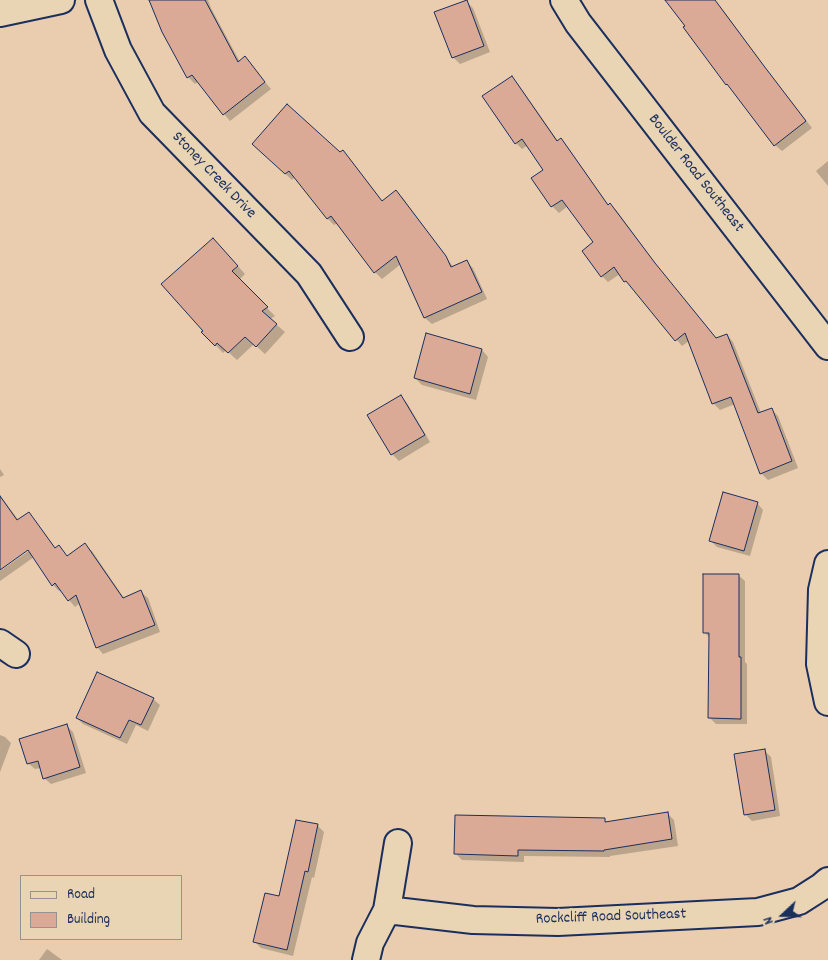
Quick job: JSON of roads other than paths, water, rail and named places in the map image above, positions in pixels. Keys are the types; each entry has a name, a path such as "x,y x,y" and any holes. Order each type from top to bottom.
{"street":[{"path":"0,13 61,0"},
{"name":"Stoney Creek Drive","path":"100,0 118,50 152,113 309,274 350,337"},
{"name":"Boulder Road Southeast","path":"564,0 578,23 828,346"},
{"path":"828,564 822,590 820,664 828,702"},
{"path":"366,960 370,942 387,910 398,843"},
{"name":"Rockcliff Road Southeast","path":"387,910 473,920 558,922 758,912 799,901 828,881"}]}
